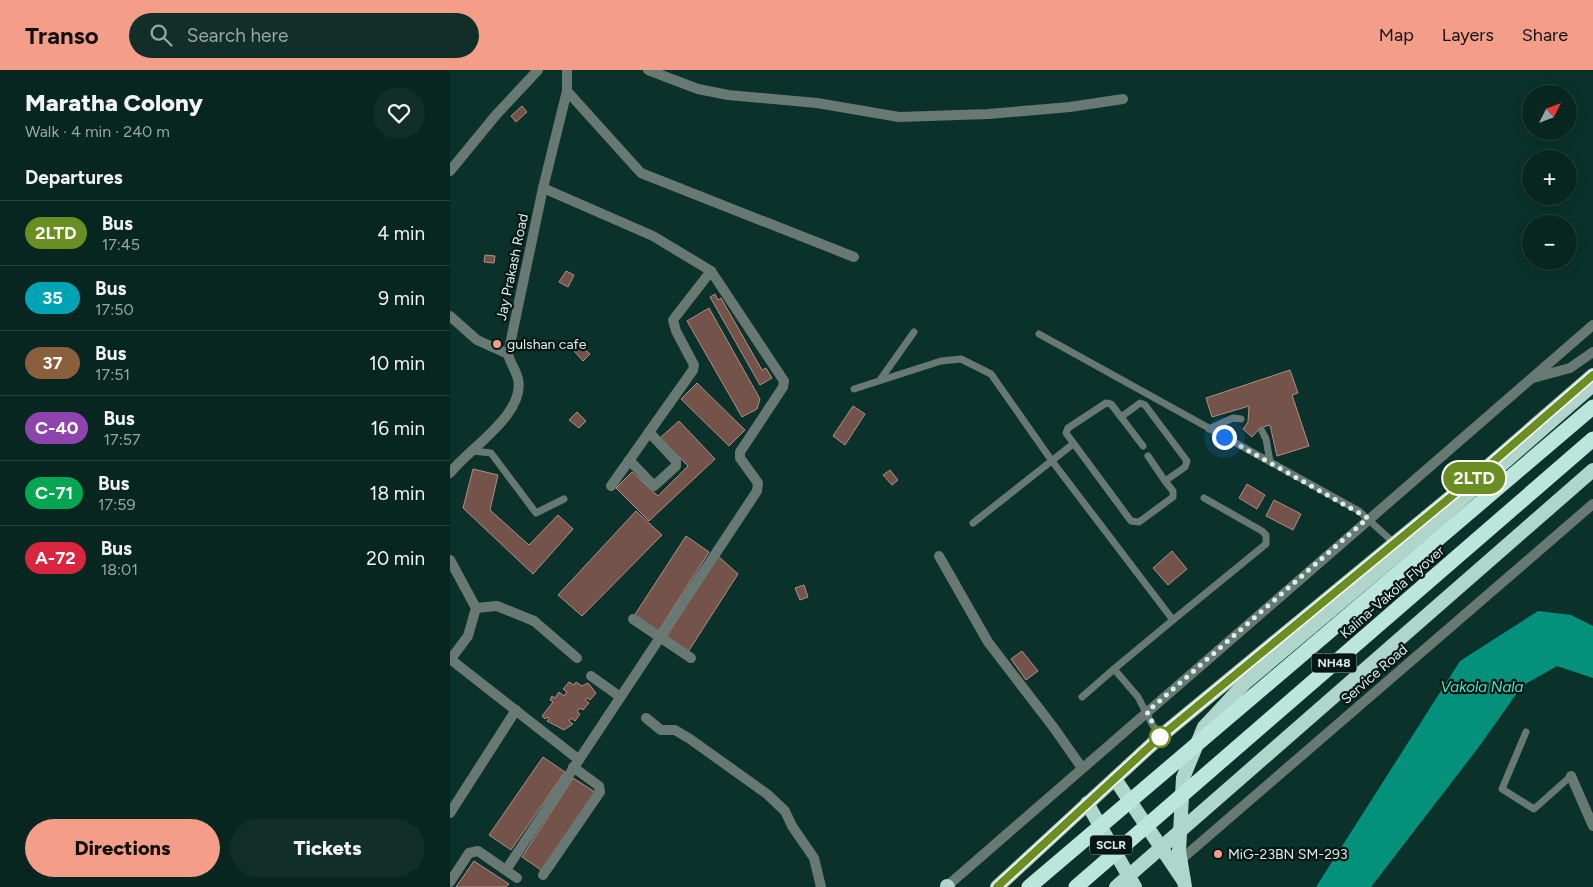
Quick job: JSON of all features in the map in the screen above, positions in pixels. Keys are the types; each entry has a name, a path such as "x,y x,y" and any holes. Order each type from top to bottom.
{"highway":[{"path":"997,887 1161,736 1593,375"},
{"path":"1186,887 1179,851 1182,778 1204,727 1245,683 1435,523 1593,385"},
{"name":"Kalina-Vakola Flyover","path":"1029,887 1593,406"},
{"name":"Kalina-Vakola Flyover","path":"1076,887 1593,439"},
{"path":"1116,887 1132,881 1162,846 1593,470"},
{"name":"SCLR","path":"1116,779 1162,846 1186,887"},
{"name":"SCLR","path":"1087,804 1132,881"}],"street":[{"path":"450,171 496,115 538,70"},
{"name":"Jay Prakash Road","path":"508,354 543,188 567,91 567,70"},
{"path":"648,70 698,89 728,95 817,103 899,116 988,114 1123,100"},
{"path":"567,91 641,174 854,257"},
{"path":"506,870 619,696 757,490 758,482 740,458 740,452 784,387 784,381 711,271 653,236 543,188"},
{"path":"611,486 693,370 694,365 676,332 673,320 711,271"},
{"path":"450,316 477,340 508,354 510,364 518,378 518,397 490,435 450,474"},
{"path":"947,887 1368,518 1593,325"},
{"path":"1530,379 1570,368 1593,352"},
{"path":"629,460 654,486 676,466 676,461 649,432"},
{"name":"Service Road","path":"1174,865 1593,504"},
{"path":"939,556 988,642 1082,768"},
{"path":"450,560 476,608 468,636 450,659 516,710 599,786 600,792 543,875"},
{"path":"476,608 497,606 534,621 577,658"},
{"path":"633,619 691,658"},
{"path":"591,676 619,696"},
{"path":"450,813 516,710"},
{"path":"646,718 661,730 675,730 697,743 767,794 785,811 792,826 814,858 821,887"},
{"path":"1570,776 1593,826"},
{"path":"450,882 469,853 474,851 478,851 517,878"}],"lane":[{"path":"880,380 914,332"},
{"path":"1038,334 1368,518 1394,543"},
{"path":"854,389 942,360 961,359 991,374 1052,461 1173,620"},
{"path":"1143,446 1111,404 1106,403 1068,428 1066,433 1131,521 1138,522 1173,498 1173,491 1148,456"},
{"path":"1121,417 1140,403 1145,405 1187,461 1186,467 1165,481"},
{"path":"1209,428 1233,418 1241,419"},
{"path":"1262,431 1266,438 1270,462"},
{"path":"974,523 1073,444"},
{"path":"473,451 491,453 536,513 564,499"},
{"path":"1082,697 1266,544 1266,535 1262,531 1204,498"},
{"path":"1114,669 1138,697 1161,736"},
{"path":"1526,732 1502,789 1534,808 1570,776"}],"water":[{"name":"Vakola Nala","path":"1538,611 1571,615 1593,626 1593,678 1557,666 1522,686 1478,748 1371,887 1316,887 1460,661"}],"building":[{"path":"522,106 527,112 516,122 511,116"},
{"path":"485,255 495,256 494,263 484,262"},
{"path":"566,271 574,275 568,287 559,282"},
{"path":"715,294 718,300 721,298 762,370 766,368 772,378 760,385 710,297"},
{"path":"709,308 760,399 757,409 742,417 687,321"},
{"path":"580,345 590,354 583,361 574,351"},
{"path":"1290,370 1298,393 1292,395 1309,446 1277,456 1270,425 1260,428 1252,437 1243,429 1248,422 1249,406 1212,417 1206,398"},
{"path":"697,383 745,430 729,446 681,399"},
{"path":"853,406 865,414 845,445 833,436"},
{"path":"577,412 586,421 579,428 569,420"},
{"path":"679,421 715,459 649,521 616,488 632,472 658,496 688,466 660,438"},
{"path":"473,469 498,475 490,510 529,545 558,515 573,529 533,574 463,508"},
{"path":"890,470 898,480 892,485 883,475"},
{"path":"1247,484 1265,495 1257,509 1239,498"},
{"path":"1274,500 1301,514 1293,530 1266,516"},
{"path":"636,511 662,535 582,616 558,595"},
{"path":"686,536 709,552 658,632 634,616"},
{"path":"1172,551 1187,569 1168,585 1153,568"},
{"path":"718,556 738,574 688,652 666,637"},
{"path":"804,585 808,597 800,600 795,588"},
{"path":"1022,651 1038,671 1026,680 1011,659"},
{"path":"569,682 574,685 576,682 582,686 588,683 596,693 590,700 587,698 585,700 589,703 583,710 580,708 577,712 580,714 575,721 571,718 569,721 573,724 564,730 547,721 549,718 545,719 542,716 553,702 550,700 552,696 555,698 559,692 564,696 567,692 563,689"},
{"path":"543,757 565,772 511,850 489,835"},
{"path":"573,778 595,792 544,872 522,857"},
{"path":"474,861 509,884 506,887 456,887"}],"bus line":[{"name":"2LTD","path":"997,887 1161,736 1487,467 1593,375"}],"place":[{"name":"gulshan cafe","path":"497,344"},
{"name":"MiG-23BN SM-293","path":"1218,854"}],"route":[{"path":"1160,737 1147,712 1368,518 1359,511 1224,437"}]}
